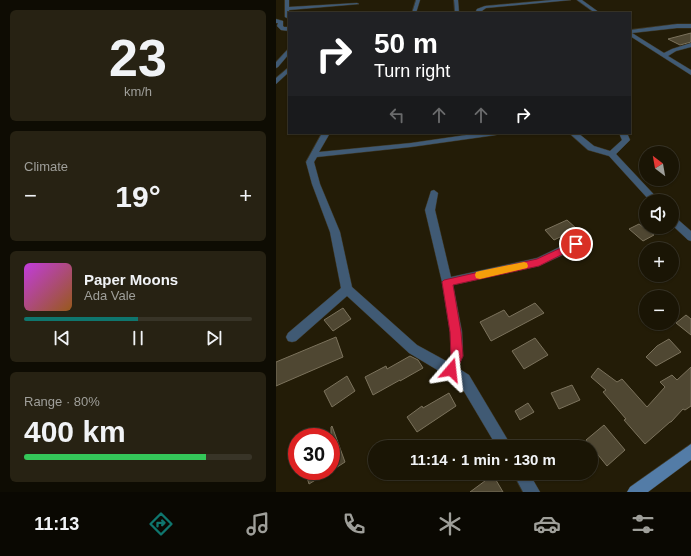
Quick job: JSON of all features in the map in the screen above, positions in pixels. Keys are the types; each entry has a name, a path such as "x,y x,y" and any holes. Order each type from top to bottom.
{"street":[{"path":"287,0 287,16"},
{"path":"317,12 325,0"},
{"path":"414,12 418,0"},
{"path":"456,0 457,12"},
{"path":"478,12 485,7 569,0"},
{"path":"579,0 597,12"},
{"path":"286,9 357,4"},
{"path":"276,21 281,22 281,28 288,29"},
{"path":"631,33 677,26 691,26"},
{"path":"631,34 691,73"},
{"path":"664,56 674,50 691,45"},
{"path":"276,66 288,51"},
{"path":"276,66 288,68"},
{"path":"276,82 288,69"},
{"path":"325,134 310,162 335,232 347,290 413,349 464,379 501,440"},
{"path":"314,155 410,145 489,134"},
{"path":"574,134 591,148 612,154 649,194"},
{"path":"612,154 626,140 624,134"},
{"path":"434,193 430,210 447,282 456,332 457,356 451,370"},
{"path":"679,226 691,237"},
{"path":"447,282 539,262 576,244"},
{"path":"292,337 347,290"},
{"path":"636,492 691,451"},
{"path":"525,480 532,492"}],"building":[{"path":"691,33 691,42 680,45 668,39"},
{"path":"567,220 577,229 554,240 545,230"},
{"path":"639,224 639,234 654,235 643,241 629,229"},
{"path":"535,303 544,313 491,341 480,322 504,310 509,317"},
{"path":"343,308 351,319 333,331 324,320"},
{"path":"686,315 691,319 691,335 679,325 679,321"},
{"path":"336,337 343,357 276,386 276,362"},
{"path":"535,338 548,355 524,369 512,351"},
{"path":"669,339 681,352 656,366 646,357 657,346"},
{"path":"410,356 418,360 423,368 373,395 365,377 386,366 387,369"},
{"path":"691,367 691,406 685,410 683,409 671,422 645,444 624,420 626,419 603,392 606,390 591,377 598,368 617,382 622,379 647,407 665,387 660,382 672,375 677,380"},
{"path":"347,376 355,391 332,407 324,391"},
{"path":"572,385 580,400 559,409 551,393"},
{"path":"449,393 456,406 417,432 407,417 422,406 423,408"},
{"path":"528,403 534,412 520,420 515,411"},
{"path":"604,425 625,450 607,466 598,455 598,440 586,440"},
{"path":"340,448 345,462 340,465"},
{"path":"308,480 315,480 309,484"},
{"path":"486,480 496,480 503,492 470,492"}],"slow traffic":[{"path":"480,275 524,266"}],"route":[{"path":"451,370 457,356 456,332 447,282 539,262 576,244"}]}
